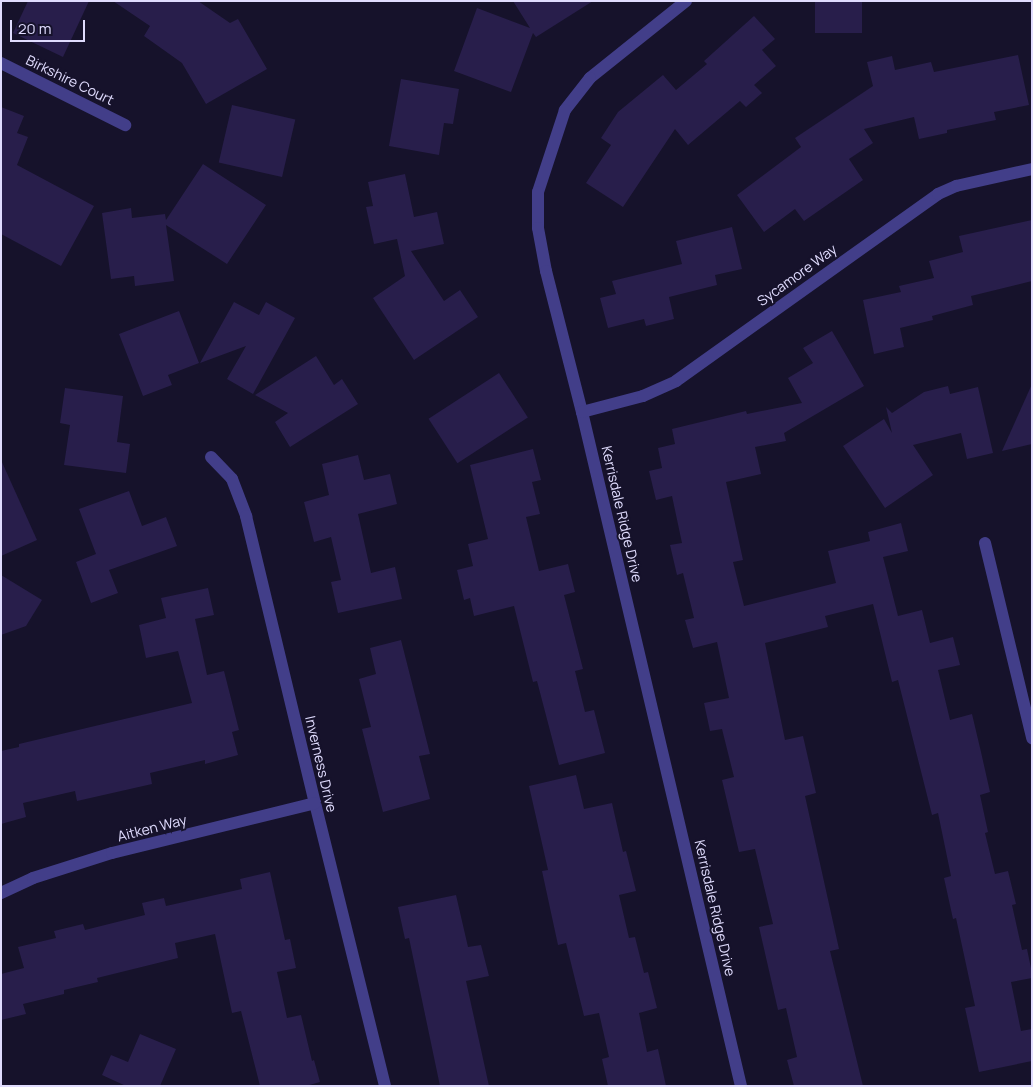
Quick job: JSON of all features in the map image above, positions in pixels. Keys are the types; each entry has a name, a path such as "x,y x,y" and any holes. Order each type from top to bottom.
{"street":[{"name":"Kerrisdale Ridge Drive","path":"686,1 590,78 565,110 538,192 538,228 546,271 582,412 741,1086"},
{"name":"Birkshire Court","path":"1,63 125,124"},
{"name":"Sycamore Way","path":"582,412 643,396 676,381 938,194 956,186 1032,169"},
{"name":"Inverness Drive","path":"212,457 232,479 246,516 385,1086"},
{"path":"985,543 1032,738"},
{"name":"Aitken Way","path":"1,893 33,878 112,853 315,803"}],"building":[{"path":"28,1 89,1 63,57 13,33"},
{"path":"113,1 198,1 230,23 238,19 267,69 206,104 182,63 144,36 150,26"},
{"path":"513,1 593,1 536,37 533,33 511,92 454,71 477,8 530,28"},
{"path":"815,1 862,1 862,33 815,33"},
{"path":"754,16 775,39 762,50 776,66 754,85 762,93 746,107 740,101 688,145 675,129 623,207 586,183 611,145 601,138 618,112 663,75 676,90 707,64 704,61"},
{"path":"1018,55 1029,105 994,112 996,120 947,130 947,133 919,139 914,117 864,129 873,143 849,159 863,180 804,221 795,209 764,232 737,195 801,147 795,138 873,86 867,62 892,56 895,70 931,62 934,72"},
{"path":"401,79 459,89 453,124 444,123 439,155 389,146"},
{"path":"232,105 295,120 282,177 219,162"},
{"path":"1,107 24,116 17,133 28,137 17,165 94,206 61,266 1,234"},
{"path":"203,164 266,205 227,264 166,225 174,281 135,286 134,276 111,279 102,213 131,208 132,218 165,214 166,220"},
{"path":"405,174 414,217 437,212 444,244 411,251 444,301 460,290 478,317 414,360 373,298 405,276 397,239 374,244 366,207 373,206 368,182"},
{"path":"1032,220 1032,281 971,296 973,305 932,316 933,320 900,328 904,347 874,354 863,300 901,292 899,286 934,278 929,261 963,252 959,236"},
{"path":"732,227 742,269 715,275 717,285 669,297 674,319 646,326 644,319 608,328 600,298 616,294 612,281 682,264 676,241"},
{"path":"234,302 259,315 266,302 295,318 253,394 227,379 246,346 200,363"},
{"path":"179,311 199,363 168,375 172,385 143,396 119,334"},
{"path":"832,331 864,386 784,433 786,441 755,447 761,474 726,482 743,560 733,562 744,606 836,583 828,551 870,541 868,532 901,523 908,551 883,557 898,616 922,610 930,643 953,637 960,665 938,670 950,720 972,714 990,792 980,795 988,832 985,833 995,874 1008,871 1016,904 1012,905 1022,950 1027,949 1032,973 1032,978 1011,982 1021,1031 1032,1029 1032,1061 979,1072 965,1008 975,1006 956,918 953,919 944,878 951,876 938,813 932,815 898,680 892,682 873,604 825,616 828,627 765,643 785,740 803,736 816,793 805,796 839,949 830,951 863,1086 794,1086 787,1060 797,1057 786,1008 778,1010 759,927 773,924 755,849 739,852 722,780 734,777 722,729 710,731 704,703 729,698 717,642 693,648 685,620 694,618 683,573 677,575 670,545 682,543 672,496 656,500 649,471 662,468 658,448 675,444 672,429 746,411 747,414 802,403 788,378 813,363 803,348"},
{"path":"316,356 334,385 342,379 358,404 290,447 275,422 288,413 255,395"},
{"path":"499,373 528,417 457,463 429,419"},
{"path":"1032,384 1032,444 1002,451"},
{"path":"948,386 950,394 978,387 993,453 967,459 961,433 913,445 933,475 885,508 843,446 884,419 892,433 886,407 892,413 924,392"},
{"path":"65,388 123,396 117,442 130,444 126,473 64,465 70,425 60,423"},
{"path":"533,449 541,480 532,482 540,514 526,517 539,571 568,564 575,592 564,595 583,669 575,671 585,712 594,710 605,753 559,765 537,681 533,682 514,606 474,616 470,598 464,600 457,570 473,566 468,544 488,539 470,465"},
{"path":"358,455 364,480 390,474 397,504 358,514 371,573 395,567 402,599 338,613 331,582 341,580 331,537 314,542 304,502 329,495 322,464"},
{"path":"1,460 37,540 1,556"},
{"path":"129,491 142,526 166,517 177,546 109,570 118,593 91,603 76,562 96,554 79,509"},
{"path":"1,575 42,600 26,626 1,635"},
{"path":"208,588 214,615 195,619 207,675 224,671 239,730 232,732 238,755 205,764 205,760 150,773 152,784 77,801 75,791 23,803 26,817 1,824 1,751 19,747 19,744 192,703 178,651 146,658 139,625 166,618 161,598"},
{"path":"401,640 430,754 419,756 430,799 383,812 362,729 371,727 359,679 376,674 370,648"},
{"path":"576,775 584,809 612,803 623,852 626,851 636,891 619,895 629,938 635,937 644,973 648,972 657,1008 639,1013 647,1052 658,1049 666,1086 608,1086 602,1059 609,1057 599,1013 584,1016 566,943 558,945 542,871 548,870 529,786"},
{"path":"270,872 285,940 290,939 296,968 277,972 287,1018 301,1015 312,1061 314,1060 320,1082 306,1086 260,1086 241,1011 232,1013 215,934 175,943 178,958 97,978 98,982 64,990 64,994 23,1004 26,1014 1,1020 1,974 24,968 18,947 56,938 54,931 83,924 85,930 145,915 142,903 164,898 166,906 242,889 240,879"},
{"path":"456,895 468,947 481,945 489,976 466,981 489,1086 440,1086 409,938 405,939 398,907"},
{"path":"140,1034 176,1049 160,1086 126,1086 102,1075 111,1055 128,1062"}]}
